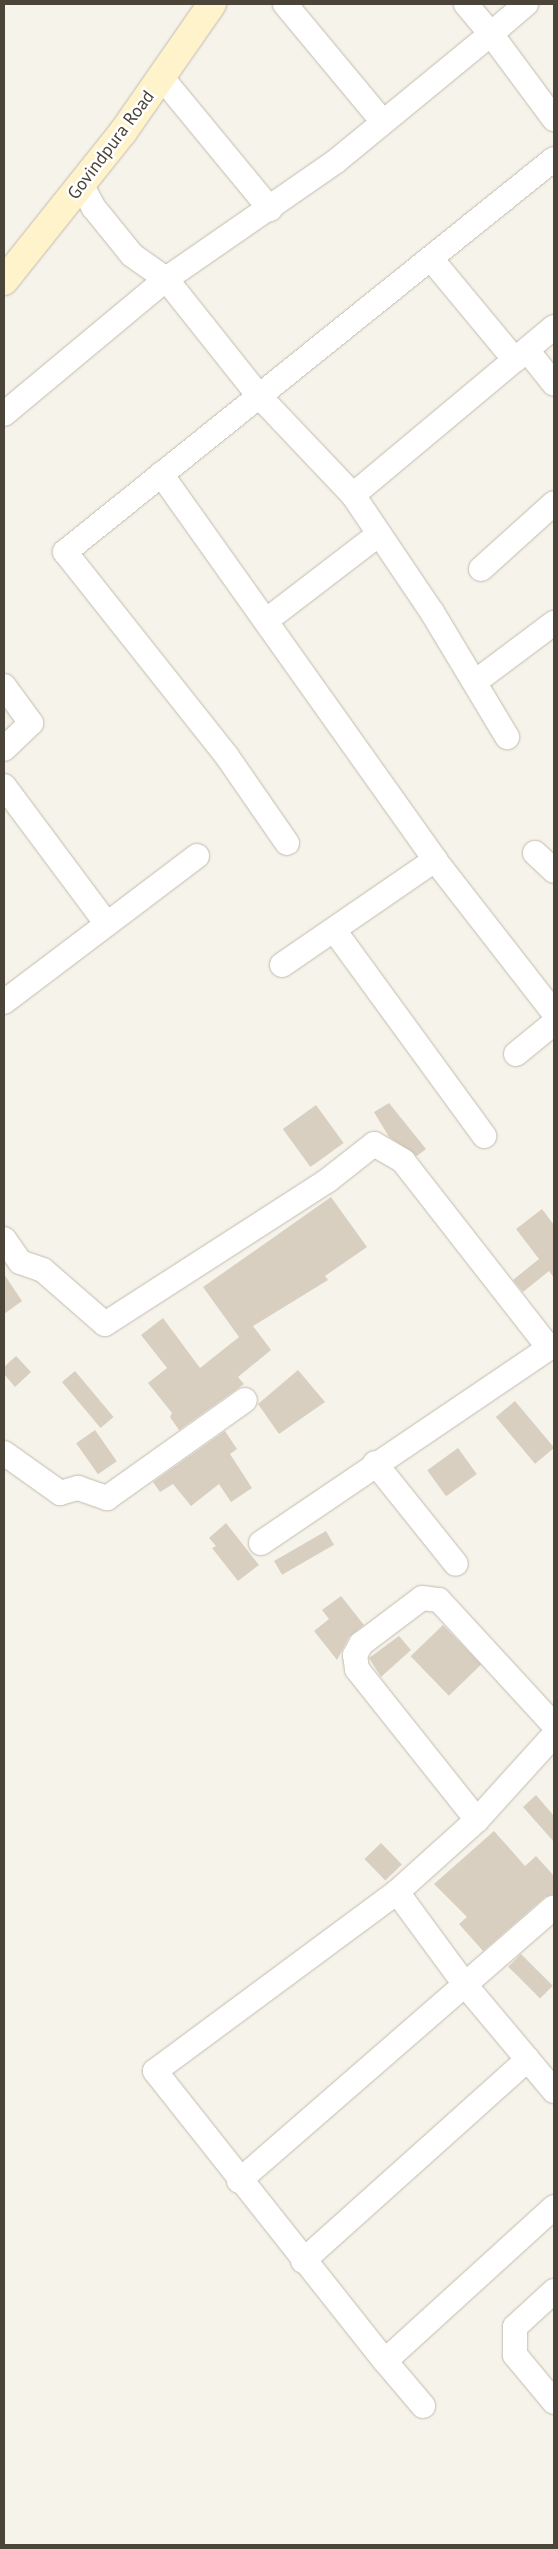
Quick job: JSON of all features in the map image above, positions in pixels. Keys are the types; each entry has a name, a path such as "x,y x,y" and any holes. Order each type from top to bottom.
{"street":[{"name":"Govindpura Road","path":"4,281 162,78 212,4"},
{"path":"285,4 382,121"},
{"path":"466,4 491,34 554,119"},
{"path":"4,414 166,279 270,209 491,34 526,4"},
{"path":"162,78 270,209"},
{"path":"287,843 226,755 66,552 161,474 432,260 554,159"},
{"path":"81,184 94,208 132,255 166,279 260,397 353,495 475,682 507,737"},
{"path":"432,260 521,355 554,384"},
{"path":"353,495 554,327"},
{"path":"161,474 267,620 435,860 554,1013"},
{"path":"480,569 554,503"},
{"path":"267,620 379,534"},
{"path":"475,682 554,623"},
{"path":"4,686 31,723 4,749"},
{"path":"4,786 107,924"},
{"path":"535,853 554,871"},
{"path":"4,1002 197,856"},
{"path":"282,965 435,860"},
{"path":"334,930 484,1136"},
{"path":"516,1054 554,1023"},
{"path":"4,1239 20,1262 43,1270 105,1324 327,1181 374,1144 404,1161 552,1347 375,1462 261,1542"},
{"path":"4,1453 60,1493 78,1488 107,1498 246,1400"},
{"path":"375,1462 456,1564"},
{"path":"423,2406 239,2181 155,2071 397,1892 477,1820 553,1737 439,1600 422,1598 361,1644 355,1655 357,1669 477,1820"},
{"path":"397,1892 466,1986 554,2091"},
{"path":"239,2181 466,1986 554,1907"},
{"path":"303,2261 528,2059"},
{"path":"385,2361 554,2207"},
{"path":"554,2291 515,2327 515,2355 554,2402"}],"building":[{"path":"389,1103 426,1149 417,1156 389,1137 374,1112"},
{"path":"316,1105 344,1143 310,1167 283,1129"},
{"path":"331,1197 367,1247 325,1276 328,1280 253,1326 271,1350 238,1377 244,1384 179,1430 170,1417 172,1413 148,1383 167,1368 141,1335 163,1318 200,1368 239,1337 203,1287"},
{"path":"542,1209 554,1225 554,1278 549,1271 523,1292 513,1280 539,1259 516,1229"},
{"path":"4,1274 22,1301 4,1314"},
{"path":"16,1356 31,1372 15,1387 4,1374 4,1367"},
{"path":"298,1370 325,1402 279,1434 258,1404"},
{"path":"75,1371 114,1417 101,1428 62,1382"},
{"path":"515,1401 554,1447 535,1464 496,1417"},
{"path":"95,1430 117,1461 98,1474 76,1443"},
{"path":"225,1431 237,1449 230,1454 252,1488 231,1502 219,1484 191,1506 173,1484 160,1492 153,1482"},
{"path":"458,1448 477,1474 446,1496 427,1470"},
{"path":"226,1523 259,1565 238,1581 212,1548 216,1546 209,1538"},
{"path":"326,1531 334,1545 282,1575 274,1561"},
{"path":"341,1596 364,1625 349,1637 337,1660 314,1631 329,1619 322,1610"},
{"path":"443,1625 481,1665 449,1696 411,1656"},
{"path":"399,1636 411,1650 381,1677 369,1658"},
{"path":"536,1795 554,1816 554,1842 523,1807"},
{"path":"494,1831 525,1866 536,1856 554,1876 554,1894 545,1897 483,1951 459,1924 467,1917 434,1884"},
{"path":"381,1843 402,1865 385,1881 364,1859"},
{"path":"521,1954 553,1986 540,1999 508,1967"}]}
